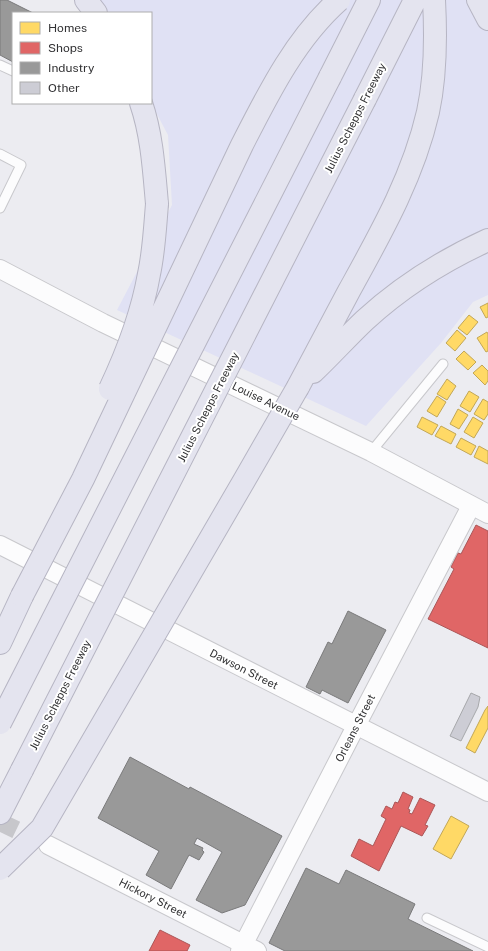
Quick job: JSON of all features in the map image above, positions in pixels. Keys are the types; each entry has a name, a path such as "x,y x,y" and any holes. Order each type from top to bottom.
{"highway":[{"path":"86,0 95,12"},
{"path":"0,643 22,596 83,479 261,108 303,40 331,7 339,0"},
{"path":"0,723 369,0"},
{"name":"Julius Schepps Freeway","path":"0,813 415,0"},
{"path":"0,869 42,828 298,388 392,212 413,163 428,111 433,84 435,55 436,31 434,0"},
{"path":"22,596 71,473 115,379 140,313 149,274 157,204 153,160 141,104"},
{"path":"298,388 366,319 397,294 429,271 488,240"}],"street":[{"name":"Louise Avenue","path":"0,269 103,323 371,452 488,514"},
{"name":"Orleans Street","path":"247,949 356,726 472,506"},
{"name":"Dawson Street","path":"0,545 488,792"},
{"name":"Hickory Street","path":"48,845 247,949"}],"lane":[{"path":"0,65 12,71"},
{"path":"0,154 21,165 0,208"},
{"path":"371,452 443,364"},
{"path":"428,918 488,948"}],"shaded area":[{"path":"97,0 488,0 488,295 473,302 441,343 366,426 117,310 172,205 168,135 152,104 152,12 103,12"}],"building: Homes":[{"path":"488,303 488,317 486,318 480,307"},
{"path":"469,315 478,322 467,335 458,328"},
{"path":"457,330 466,338 455,351 446,343"},
{"path":"487,332 488,351 486,352 477,338"},
{"path":"464,351 476,362 468,370 456,359"},
{"path":"482,365 488,371 488,381 485,385 473,373"},
{"path":"447,379 456,386 447,400 437,394"},
{"path":"469,391 479,397 470,412 460,406"},
{"path":"437,396 446,402 437,417 427,411"},
{"path":"483,399 488,402 488,414 484,420 474,414"},
{"path":"458,409 468,415 459,429 450,424"},
{"path":"422,417 438,425 432,435 417,427"},
{"path":"473,417 483,423 474,438 464,432"},
{"path":"441,426 456,434 451,444 435,436"},
{"path":"461,438 476,446 471,455 456,447"},
{"path":"479,446 488,451 488,464 474,457"},
{"path":"488,706 488,728 475,753 466,748"},
{"path":"451,816 469,826 451,859 433,849"}],"building: Shops":[{"path":"476,525 488,531 488,648 428,619 454,569 451,567 458,553 461,554"},
{"path":"403,792 413,797 408,809 410,810 409,813 412,814 420,798 435,805 425,825 428,826 422,836 401,826 379,871 351,856 359,839 373,846 386,819 381,816 386,806 392,809 395,802 398,803"},
{"path":"160,930 190,945 187,951 149,951"}],"building: Industry":[{"path":"0,0 7,0 31,12 12,12 12,61 0,55"},
{"path":"348,611 386,630 348,703 322,690 320,694 306,687 328,642 332,644"},
{"path":"130,757 282,836 245,905 222,913 196,900 222,852 197,838 194,844 203,848 202,850 204,852 199,860 189,855 171,889 146,875 159,851 98,818"},
{"path":"306,868 339,884 346,870 415,904 408,919 473,951 285,951 269,943"}],"building: Other":[{"path":"471,693 480,697 478,707 461,741 450,736"}],"tunnel":[{"path":"0,822 44,843"}]}
